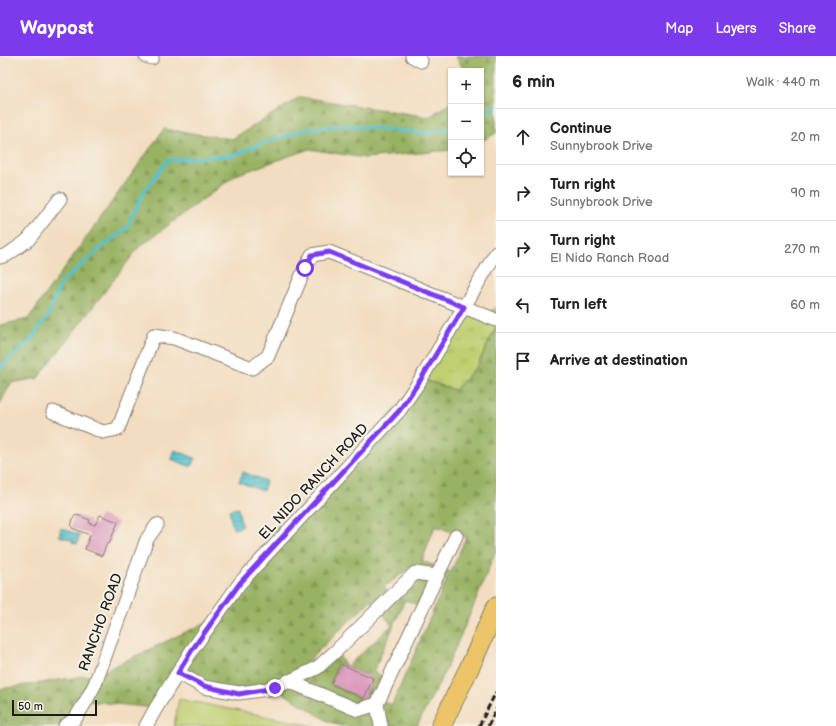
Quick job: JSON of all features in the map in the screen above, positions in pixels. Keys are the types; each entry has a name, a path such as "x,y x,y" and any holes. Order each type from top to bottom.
{"highway":[{"path":"441,726 474,658 496,607"}],"street":[{"path":"0,257 7,255 28,240 60,199"},
{"path":"53,412 103,432 118,429 154,335 174,338 252,368 268,356 305,268 312,255 329,252 496,320"},
{"name":"EL NIDO RANCH ROAD","path":"146,726 192,650 240,583 399,411 421,379 496,253"},
{"name":"RANCHO ROAD","path":"65,726 75,719 95,684 147,539 157,525"},
{"path":"381,726 377,704 456,536"},
{"path":"178,673 204,686 239,694 275,688 317,668 415,573 437,576"},
{"path":"288,682 358,710 377,704"}],"green space":[{"path":"496,56 496,133 484,139 484,68 463,68 456,57"},
{"path":"300,97 429,117 448,104 448,150 365,158 309,149 236,175 139,247 38,378 11,383 0,404 0,325 28,319 164,129 232,139"},
{"path":"464,307 484,315 496,308 496,327 477,366 455,390 421,379"},
{"path":"496,327 496,550 446,669 417,726 340,726 328,721 275,688 239,693 178,673 156,708 86,701 65,726 0,726 0,689 98,674 215,618 421,379 455,390 477,366","holes":["435,526 466,537 451,572 422,561","412,566 415,572 391,596 384,587","437,576 447,579 392,705 379,699 389,679 373,672 405,600 423,607","371,600 392,625 347,667 336,651 317,668 309,660","340,664 373,678 364,699 331,684"]},
{"path":"179,699 315,726 174,726"}],"water":[{"path":"175,450 195,458 191,467 171,459"},
{"path":"243,472 266,481 263,491 239,482"},
{"path":"238,508 242,527 233,529 229,510"},
{"path":"61,528 80,535 77,544 72,542 72,540 59,536"}],"building":[{"path":"77,515 90,520 89,523 95,525 100,515 118,522 109,544 107,543 102,556 85,549 90,535 72,528 71,526 74,516"},
{"path":"340,664 373,678 364,699 331,684"}],"waterway":[{"path":"484,113 496,106"},
{"path":"0,368 30,341 48,316 61,283 101,248 126,229 143,193 168,160 234,155 268,141 306,130 342,125 424,133 448,129"}],"railway":[{"path":"479,726 496,692"},
{"path":"488,726 496,709"}],"route":[{"path":"275,688 239,694 204,686 178,673 192,650 240,583 399,411 421,379 464,307 329,252 312,255 305,268"}]}
